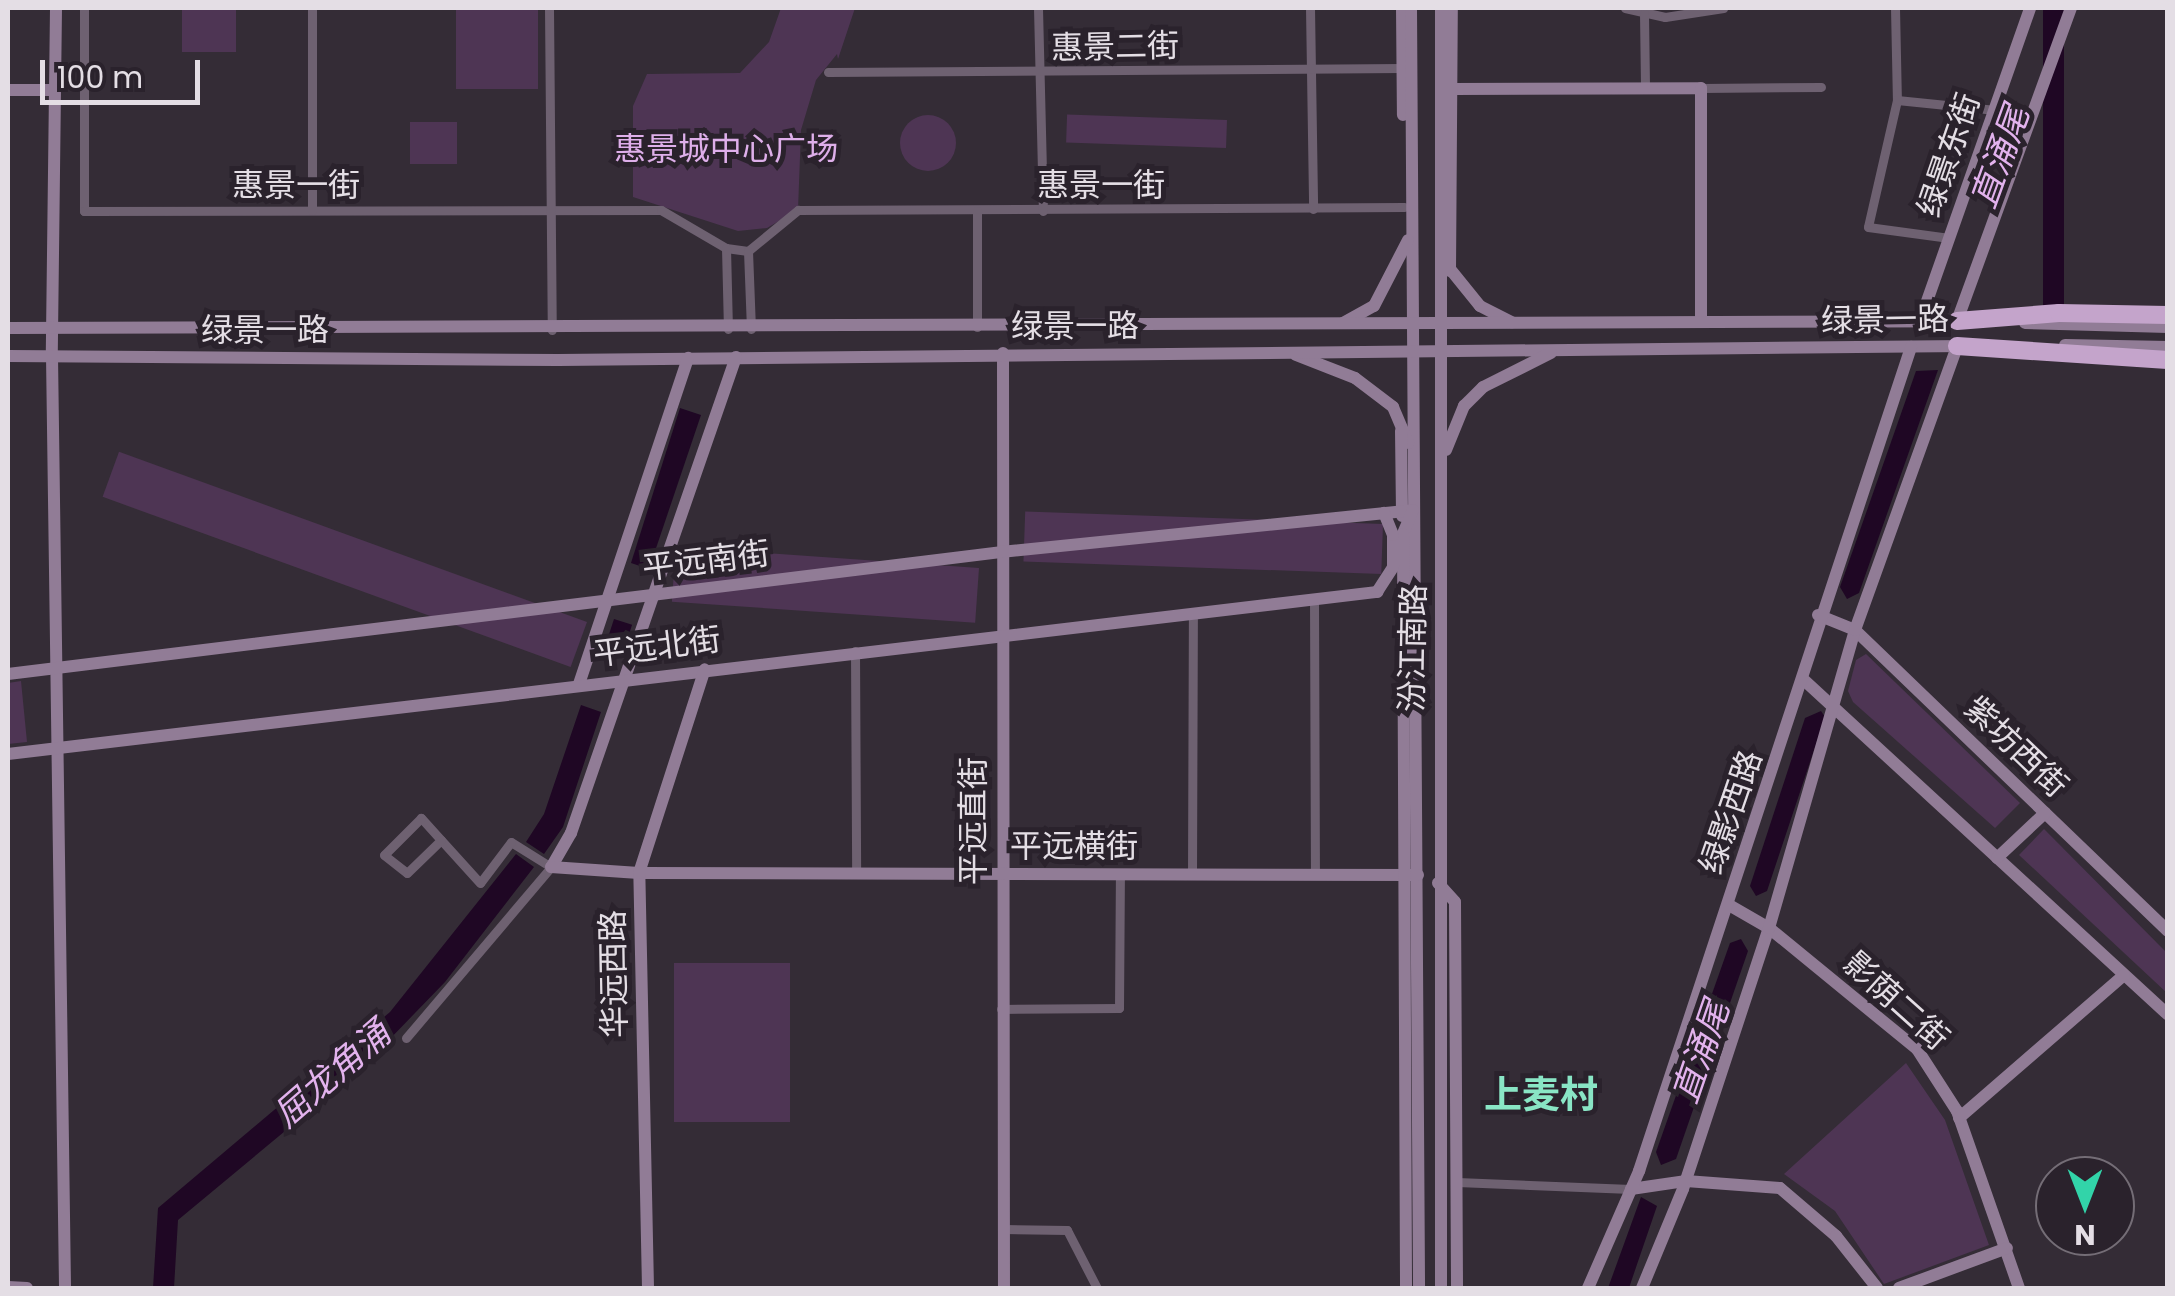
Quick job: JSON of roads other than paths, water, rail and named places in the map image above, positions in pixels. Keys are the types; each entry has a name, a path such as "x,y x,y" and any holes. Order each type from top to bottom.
{"highway":[{"path":"1957,321 2059,312 2168,315"},
{"path":"1958,346 2168,360"}],"street":[{"path":"56,8 52,356 65,1288"},
{"name":"惠景一街","path":"84,8 84,211 661,210 726,248"},
{"path":"312,8 312,210"},
{"path":"549,8 552,330"},
{"path":"1038,8 1043,210"},
{"path":"1310,8 1313,209"},
{"path":"1402,8 1404,249"},
{"path":"1340,324 1374,306 1412,229 1411,8"},
{"name":"汾江南路","path":"1440,1288 1438,883 1447,265 1441,8"},
{"path":"1452,8 1447,265 1480,306 1514,323"},
{"path":"1626,8 1644,14 1723,8"},
{"path":"1895,8 1896,100 1868,227 1950,238"},
{"name":"绿景东街","path":"1920,321 2030,8"},
{"name":"绿景东街","path":"1957,321 2070,8"},
{"path":"1644,14 1645,88"},
{"name":"惠景二街","path":"828,72 1402,68"},
{"path":"1453,90 1821,86"},
{"path":"1701,88 1701,322"},
{"path":"8,90 55,90"},
{"path":"1896,100 1994,110"},
{"name":"惠景一街","path":"748,251 798,210 1404,207"},
{"path":"977,211 977,327"},
{"name":"汾江南路","path":"1412,229 1409,324 1413,455 1407,510 1418,875 1411,1036 1412,1183 1418,1288"},
{"path":"728,329 726,248 748,251 750,329"},
{"name":"绿景一路","path":"8,328 552,330 1920,321 2168,327"},
{"name":"绿影西路","path":"1642,1288 1686,1181 1770,928 1854,630 1958,346"},
{"name":"绿景一路","path":"8,356 688,358 2168,346"},
{"name":"绿影西路","path":"1588,1288 1631,1189 1805,681 1818,615 1911,347"},
{"path":"1290,352 1355,378 1393,407 1413,455"},
{"path":"1443,456 1464,406 1483,387 1554,352"},
{"name":"平远直街","path":"1003,354 1000,874 1004,1288"},
{"path":"406,1038 551,867 571,833 736,357"},
{"path":"579,684 688,358"},
{"path":"1401,424 1407,510 1403,534 1403,874 1411,1036"},
{"name":"平远南街","path":"8,674 1002,552 1407,510"},
{"path":"1377,592 1394,567 1384,513"},
{"name":"平远北街","path":"8,754 1002,632 1403,590"},
{"path":"1314,600 1315,874"},
{"path":"1192,874 1193,612"},
{"name":"紫坊西街","path":"1818,615 1854,630 2168,931"},
{"path":"855,650 856,874"},
{"name":"华远西路","path":"648,1288 639,873 705,668"},
{"path":"1805,681 2168,1015"},
{"path":"1997,858 2045,813"},
{"path":"441,840 407,874 384,855 421,818 441,840 480,883 511,842 551,867"},
{"name":"平远横街","path":"551,867 639,873 1418,875"},
{"path":"1001,1009 1119,1008 1120,874"},
{"path":"1438,883 1455,902 1457,1288"},
{"name":"影荫二街","path":"1728,905 1770,928 1917,1049 1959,1118 2020,1288"},
{"path":"1438,938 1456,938"},
{"path":"1959,1118 2124,975"},
{"path":"1440,1182 1631,1189 1686,1181 1780,1188 1836,1236 1877,1288"},
{"path":"1406,1288 1412,1183"},
{"path":"1003,1230 1067,1230 1097,1288"},
{"path":"1899,1288 2007,1248"},
{"path":"8,1287 27,1288"}],"water":[{"path":"2043,8 2064,8 2064,326 2043,326"},
{"path":"1938,370 1859,593 1847,599 1840,587 1916,371"},
{"path":"680,408 701,415 649,569 631,563"},
{"path":"614,619 632,625 621,658 603,652"},
{"path":"581,705 601,712 563,827 544,854 526,842 544,814"},
{"path":"1821,711 1825,717 1767,891 1756,896 1750,886 1805,718"},
{"name":"屈龙角涌","path":"516,854 534,867 445,982 385,1044 378,1041 296,1110 302,1117 178,1220 174,1288 153,1288 158,1208 390,1012"},
{"name":"直涌尾","path":"1741,939 1748,951 1676,1159 1661,1165 1656,1152 1730,943"},
{"path":"1641,1197 1657,1206 1629,1288 1608,1288"}],"district":[{"name":"上麦村","path":"1541,1095"}],"park label":[{"name":"惠景城中心广场","path":"726,149"}]}
